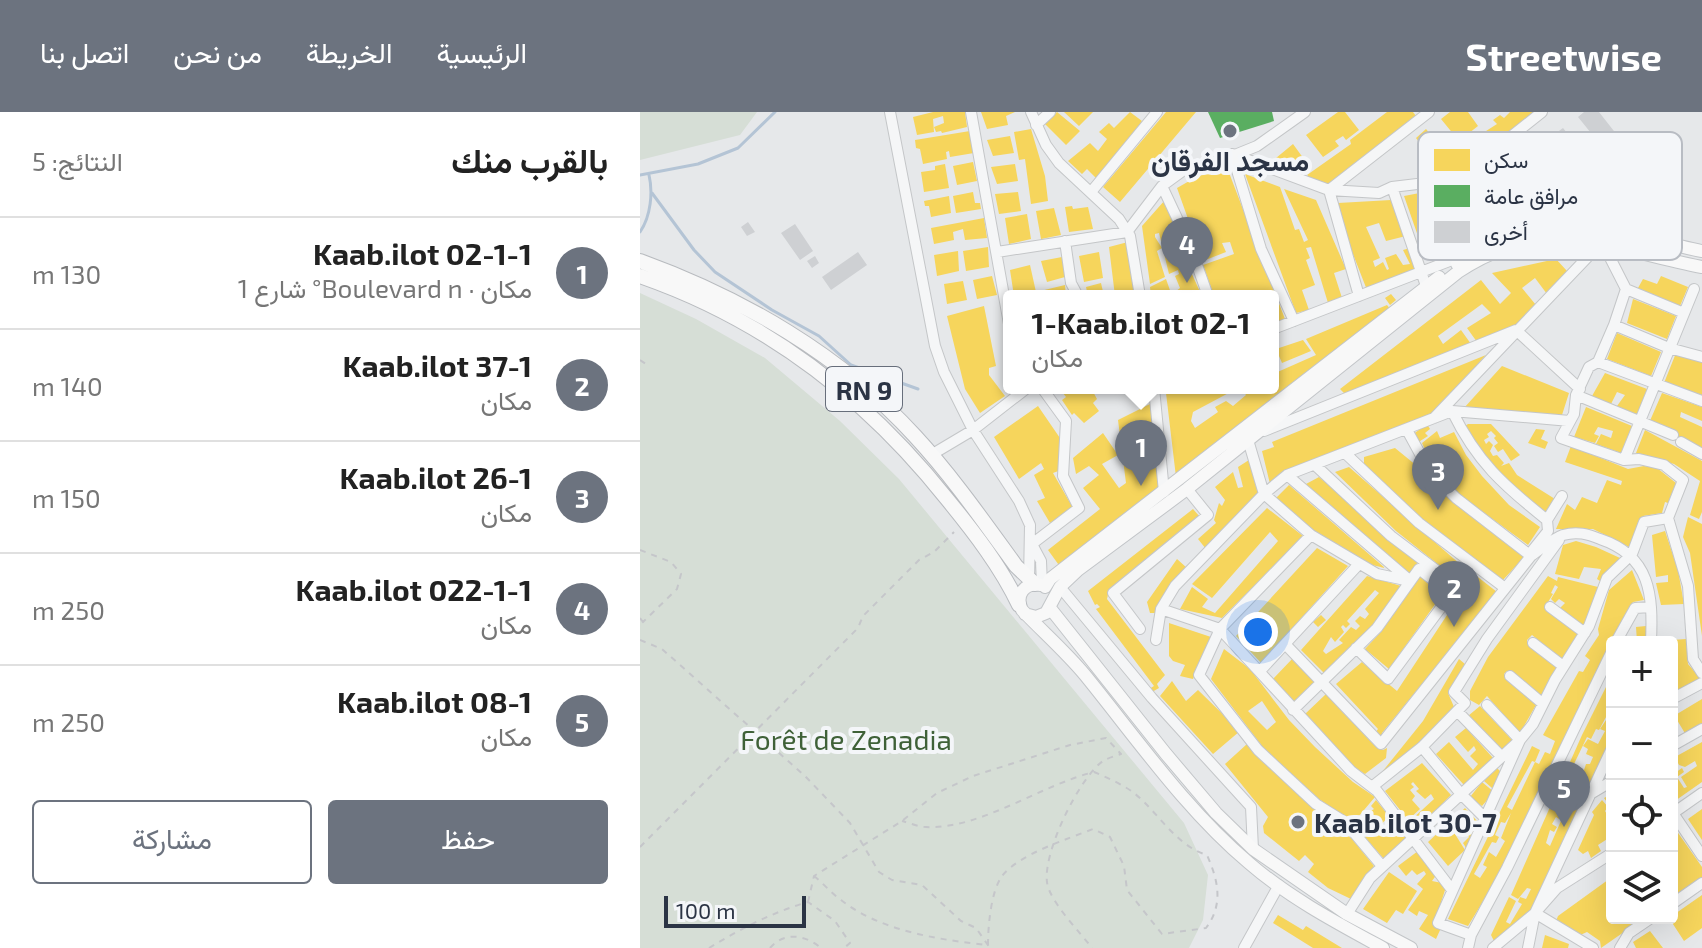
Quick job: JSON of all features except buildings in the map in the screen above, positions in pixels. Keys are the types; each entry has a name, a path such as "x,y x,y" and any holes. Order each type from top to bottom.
{"highway":[{"name":"RN 9","path":"640,261 732,299 831,361 892,413 931,455 1016,566 1036,584"},
{"name":"RN 9","path":"640,276 673,287 753,326 821,372 881,423 916,460 992,558 1022,610"}],"main road":[{"path":"1682,246 1702,251"},
{"path":"1463,260 1050,579 1019,595 1022,610 1036,617 1051,606 1060,587 1078,570 1187,489 1436,289 1479,260"},
{"path":"1674,260 1702,267"},
{"path":"1036,584 1050,593 1051,606 1166,754 1216,813 1253,849 1347,914 1411,948"},
{"name":"RN 9","path":"1022,610 1083,672 1154,763 1196,810 1249,863 1279,885 1383,948"}],"street":[{"path":"890,112 935,346 944,372 973,430 1019,501 1030,525 1036,584"},
{"path":"971,112 1003,290"},
{"path":"1031,112 1046,145 1059,163 1119,219 1130,236 1139,290"},
{"path":"1036,125 1050,112"},
{"path":"1091,192 1157,112"},
{"path":"997,252 1127,232 1162,186 1184,170 1220,161 1257,146 1305,112"},
{"path":"1329,190 1429,112"},
{"path":"1517,132 1542,112"},
{"path":"1232,154 1329,190 1379,193 1392,187 1418,184"},
{"path":"1232,154 1261,249 1294,321"},
{"path":"1162,186 1191,248 1206,290"},
{"path":"1392,187 1426,286"},
{"path":"1329,190 1359,296"},
{"path":"1065,241 1075,290"},
{"path":"1279,327 1452,260"},
{"path":"1434,418 1584,260"},
{"path":"1611,260 1626,289 1684,313"},
{"path":"1626,289 1598,362 1589,367 1578,392 1574,414 1561,438 1624,460 1639,459 1664,465 1683,480 1668,518 1688,586 1693,659 1702,673"},
{"path":"1624,460 1694,289"},
{"path":"1614,325 1669,348 1702,357"},
{"path":"1516,330 1578,392 1677,438 1702,454"},
{"path":"1410,581 1377,574 1359,564 1311,535 1264,494 1252,437 1516,330"},
{"path":"1598,362 1702,401"},
{"path":"931,455 973,430 1019,394"},
{"path":"1032,544 1079,508 1063,476 1066,421 1046,394"},
{"path":"1155,394 1164,492"},
{"path":"1156,640 1161,609 1189,569 1287,475 1452,411 1570,421"},
{"path":"1452,411 1464,435 1492,473 1547,520"},
{"path":"1407,430 1430,472 1448,490 1530,554"},
{"path":"1346,454 1401,507 1505,588"},
{"path":"1315,465 1454,590"},
{"path":"1287,475 1410,581"},
{"path":"1140,629 1113,593 1208,515 1187,489"},
{"path":"1286,645 1381,744 1548,531 1547,520 1562,496"},
{"path":"1347,914 1370,878 1520,740 1533,724 1563,666 1585,633 1607,578 1632,554 1644,522 1668,518"},
{"path":"1530,554 1562,535 1581,532 1632,554 1646,581 1651,607 1651,636"},
{"path":"1311,535 1220,629 1199,675 1258,750 1316,804 1345,822 1382,866"},
{"path":"1373,786 1422,747 1465,703 1454,692 1487,639 1562,535"},
{"path":"1032,544 1041,561 1036,584"},
{"path":"1356,648 1388,679 1454,590 1470,563"},
{"path":"1260,671 1359,564"},
{"path":"1293,710 1377,628 1419,569 1454,590"},
{"path":"1060,587 1152,698 1251,807 1253,849"},
{"path":"1550,607 1585,633"},
{"path":"1619,636 1635,608 1651,607"},
{"path":"1161,609 1220,629 1351,771 1373,786 1452,890"},
{"path":"1533,643 1563,666"},
{"path":"1468,948 1471,935 1606,665"},
{"path":"1510,676 1542,703"},
{"path":"1678,696 1702,683"},
{"path":"1487,705 1520,740"},
{"path":"1457,711 1502,757"},
{"path":"1678,743 1702,729"},
{"path":"1471,935 1438,923 1520,740"},
{"path":"1422,747 1486,819"},
{"path":"1528,948 1535,913 1606,761"},
{"path":"1590,794 1606,785"},
{"path":"1678,810 1702,793"},
{"path":"1678,821 1702,856"},
{"path":"1493,948 1535,913 1557,888 1606,857"},
{"path":"1678,900 1702,883"},
{"path":"1244,948 1279,885"},
{"path":"1535,913 1572,942 1593,948"},
{"path":"1620,948 1629,933 1642,924"}],"path":[{"path":"640,360 649,366"},
{"path":"640,847 858,628 863,616 907,571 934,552 954,532"},
{"path":"640,550 671,562 681,574 677,589 641,622"},
{"path":"640,640 662,649 805,776 850,823 879,872 892,880 922,885 961,921 976,928 989,946"},
{"path":"808,902 814,876 902,821 937,793 973,776 1070,745 1106,738 1121,754 1103,761 1068,808 1053,844 1047,883 1054,898 1092,948"},
{"path":"902,821 924,828 951,826 1005,808 1066,779 1094,772 1135,794 1162,823 1198,852 1207,855 1218,882 1214,917 1206,928 1162,934 1127,890 1124,866 1110,837 1093,829 1029,856 1002,877 989,918 989,946"},
{"path":"814,876 842,901 904,931 989,946"},
{"path":"709,948 735,932 787,908 808,902"},
{"path":"808,902 835,921 850,943 844,948"},
{"path":"764,948 787,936 811,940 821,948"},
{"path":"770,948 773,943"}],"green space":[{"path":"640,112 757,112 740,135 640,160"},
{"name":"Forêt de Zenadia","path":"640,293 696,319 765,358 840,421 899,479 1184,823 1208,875 1203,920 1189,948 640,948"}],"waterway":[{"path":"640,175 698,164 738,148 775,112"},
{"path":"640,232 650,204 649,175"},
{"path":"652,193 694,250 715,272 772,310 819,336 851,365 918,389"}],"place":[{"name":"مسجد الفرقان","path":"1230,131"},
{"name":"1-Kaab.ilot 022-1","path":"1187,283"},
{"name":"1-Kaab.ilot 02-1","path":"1141,486"},
{"name":"Kaab.ilot 26-1","path":"1438,510"},
{"name":"Kaab.ilot 37-1","path":"1454,627"},
{"name":"Kaab.ilot 30-7","path":"1298,822"},
{"name":"Kaab.ilot 08-1","path":"1564,827"}]}
